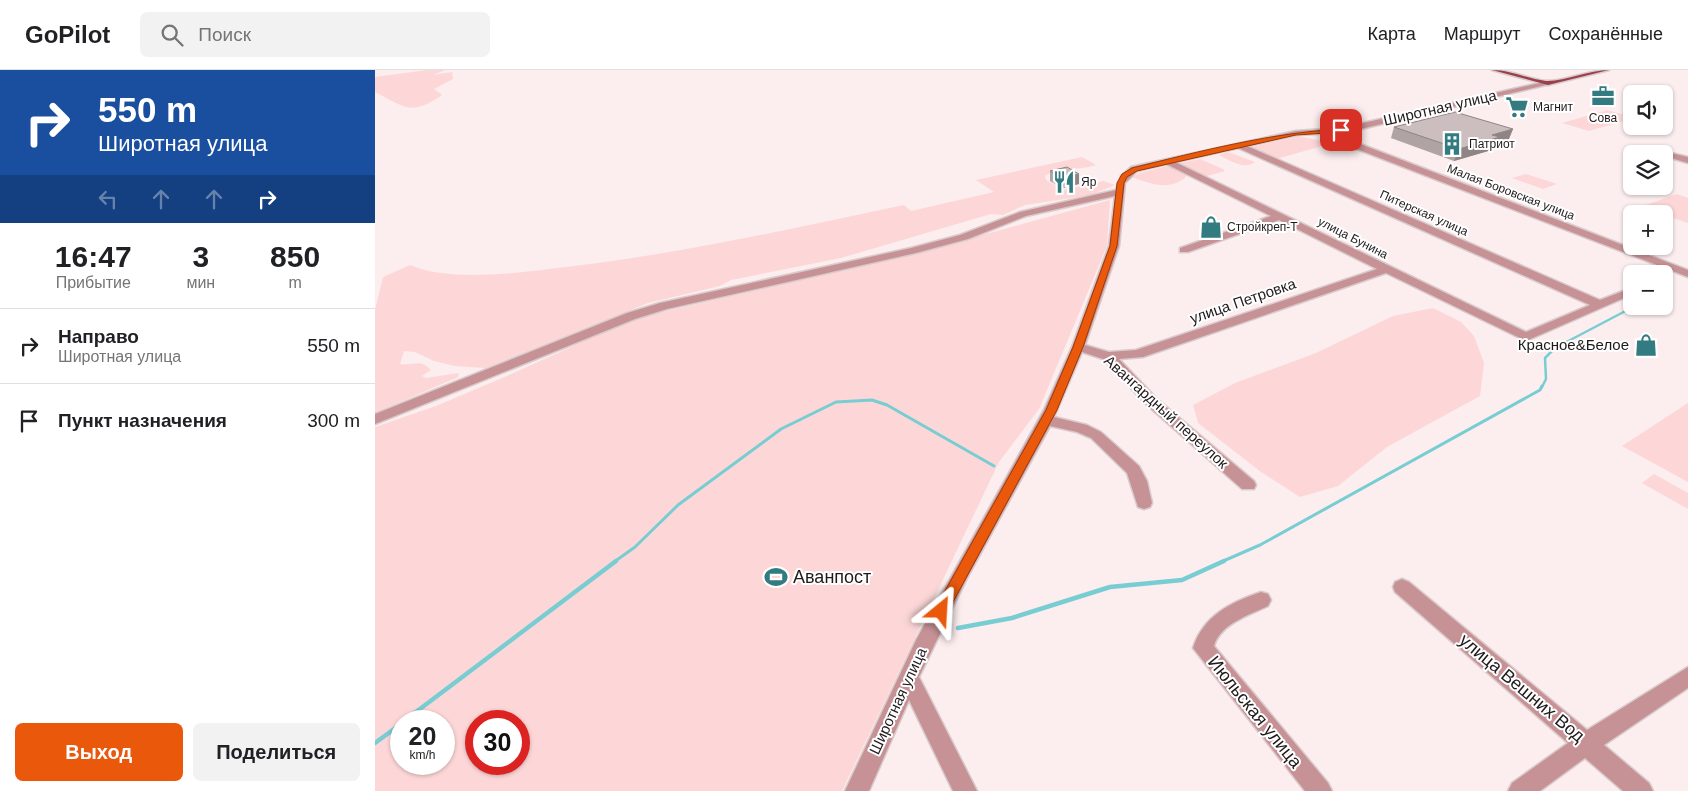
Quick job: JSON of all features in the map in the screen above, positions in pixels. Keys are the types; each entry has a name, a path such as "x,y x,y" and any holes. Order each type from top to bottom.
{"main road":[{"path":"1495,70 1538,83"},
{"name":"Широтная улица","path":"1538,83 1586,70"},
{"name":"Широтная улица","path":"1548,83 1606,70"}],"street":[{"name":"Широтная улица","path":"857,791 959,576 1046,420 1078,347 1113,246 1119,192 1125,176 1135,169 1238,145 1307,132 1339,134 1538,83 1548,83"},
{"name":"Малая Боровская улица","path":"1339,134 1688,274"},
{"name":"Питерская улица","path":"1238,145 1601,305"},
{"path":"1673,156 1688,160"},
{"name":"улица Бунина","path":"1168,162 1282,216 1526,338 1601,305"},
{"path":"375,419 647,311 964,237 1023,214 1119,192"},
{"path":"1184,250 1282,216"},
{"name":"улица Петровка","path":"1108,356 1138,354 1387,269"},
{"path":"1601,305 1623,295"},
{"name":"Авангардный переулок","path":"1078,347 1108,356 1153,403 1248,486"},
{"path":"1046,420 1082,428 1096,435 1133,470 1139,481 1144,503"},
{"name":"улица Вешних Вод","path":"1402,587 1641,791"},
{"name":"Июльская улица","path":"1261,600 1216,624 1204,638 1203,648 1319,791"},
{"path":"1520,791 1587,743 1688,676"},
{"path":"909,678 965,791"}],"shaded area":[{"path":"427,70 445,70 433,75 452,72 453,79 434,89 442,95 423,106 402,106 375,92 375,77"},
{"path":"1607,110 1623,115 1623,121 1589,131 1562,123"},
{"path":"1297,136 1333,143 1276,159 1252,147"},
{"path":"1228,152 1255,162 1242,165 1219,155"},
{"path":"1082,157 1096,165 1057,171 1045,176 1046,180 1064,190 1103,181 1115,185 1091,195 1025,205 1003,215 991,214 841,258 731,280 720,286 648,303 485,368 455,366 434,361 415,352 404,351 400,364 420,363 427,366 431,370 422,376 426,378 459,373 458,377 375,413 375,310 383,277 410,265 442,273 479,275 534,271 639,257 727,242 904,205 911,211 994,192 976,180"},
{"path":"1200,159 1225,171 1203,177 1180,166 1180,163"},
{"path":"1167,166 1186,172 1186,177 1173,184 1160,185 1132,177 1140,173"},
{"path":"1526,174 1557,184 1543,189 1512,178"},
{"path":"1677,194 1688,198 1688,223 1673,218 1673,205 1646,205"},
{"path":"1110,200 1107,246 1039,409 999,462 842,791 375,791 375,427 436,406 633,319 913,254"},
{"path":"1433,308 1461,322 1474,336 1484,363 1480,396 1387,447 1338,486 1300,497 1261,472 1198,423 1193,405 1235,383 1316,353 1393,316"},
{"path":"1688,403 1688,482 1622,446"},
{"path":"1654,474 1688,493 1688,509 1642,483"}],"building":[{"path":"1455,112 1513,129 1492,135 1500,137 1459,149 1394,127"},
{"path":"1067,167 1079,174 1062,178 1050,171"}],"waterway":[{"path":"1542,387 1546,379 1545,358 1555,348 1623,312"},
{"path":"1221,562 1260,545 1540,390 1542,386"},
{"path":"614,562 635,547 678,505 781,429 836,402 872,400 887,405 994,466"},
{"path":"419,710 616,561"},
{"path":"958,628 1012,618 1110,587 1182,580 1224,561"},
{"path":"375,743 390,732"}],"place":[{"name":"Сова","path":"1603,96"},
{"name":"Магнит","path":"1517,107"},
{"name":"Патриот","path":"1452,144"},
{"name":"Яр","path":"1064,182"},
{"name":"Стройкреп-Т","path":"1211,227"},
{"name":"Красное&Белое","path":"1646,345"},
{"name":"Аванпост","path":"776,577"}],"route":[{"path":"941,611 1051,410 1078,347 1113,246 1119,192 1125,176 1135,169 1238,145 1296,133 1341,130"}]}
